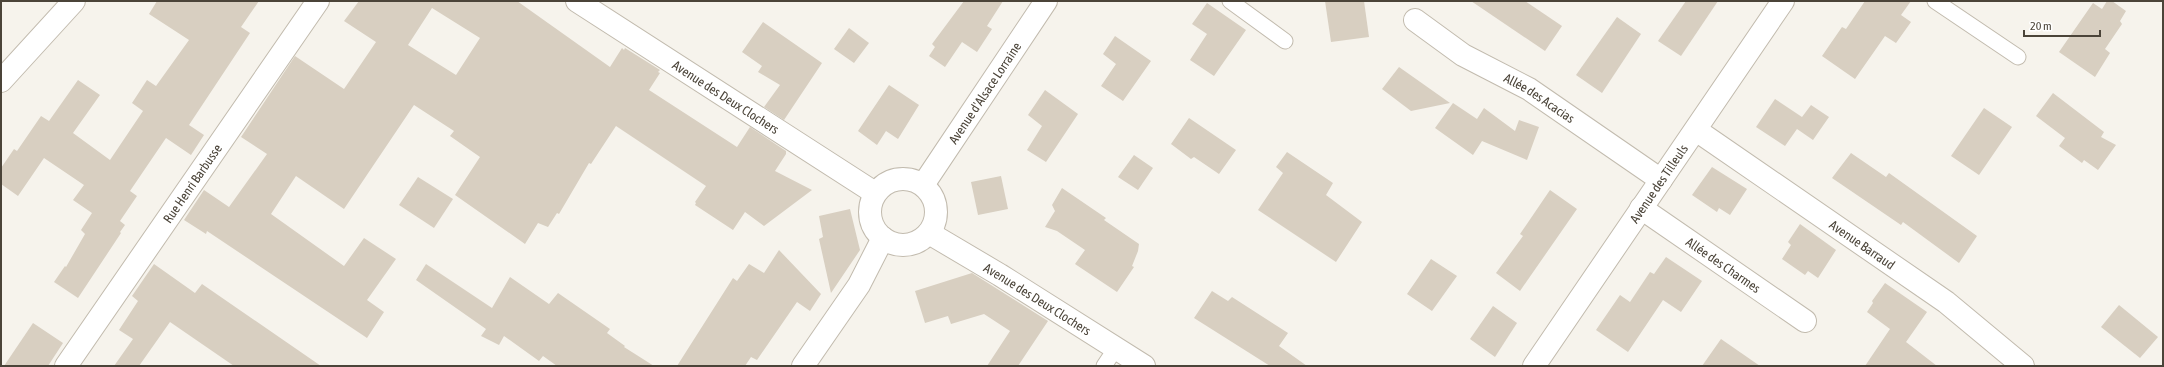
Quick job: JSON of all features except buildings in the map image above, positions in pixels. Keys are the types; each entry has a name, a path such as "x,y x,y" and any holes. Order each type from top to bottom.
{"street":[{"path":"1,81 74,1"},
{"name":"Rue Henri Barbusse","path":"66,366 318,1"},
{"name":"Avenue des Deux Clochers","path":"577,1 876,193"},
{"name":"Avenue d'Alsace Lorraine","path":"923,185 1046,1"},
{"name":"Avenue des Tilleuls","path":"1534,366 1783,1"},
{"name":"Allée des Acacias","path":"1415,20 1463,55 1529,89 1661,180"},
{"name":"Avenue Barraud","path":"1696,130 1946,302 2023,366"},
{"path":"902,178 914,180 923,185 931,192 936,202 937,213 934,224 929,233 922,240 907,245 892,243 883,238 876,231 870,212 871,202 876,193 883,185 892,180 902,178"},
{"name":"Allée des Charmes","path":"1641,208 1805,321"},
{"name":"Avenue des Deux Clochers","path":"929,233 1000,275 1144,366"},
{"path":"803,366 859,285 883,238"}],"lane":[{"path":"1230,1 1285,41"},
{"path":"1935,1 2018,57"},
{"path":"1104,366 1116,348"}]}
